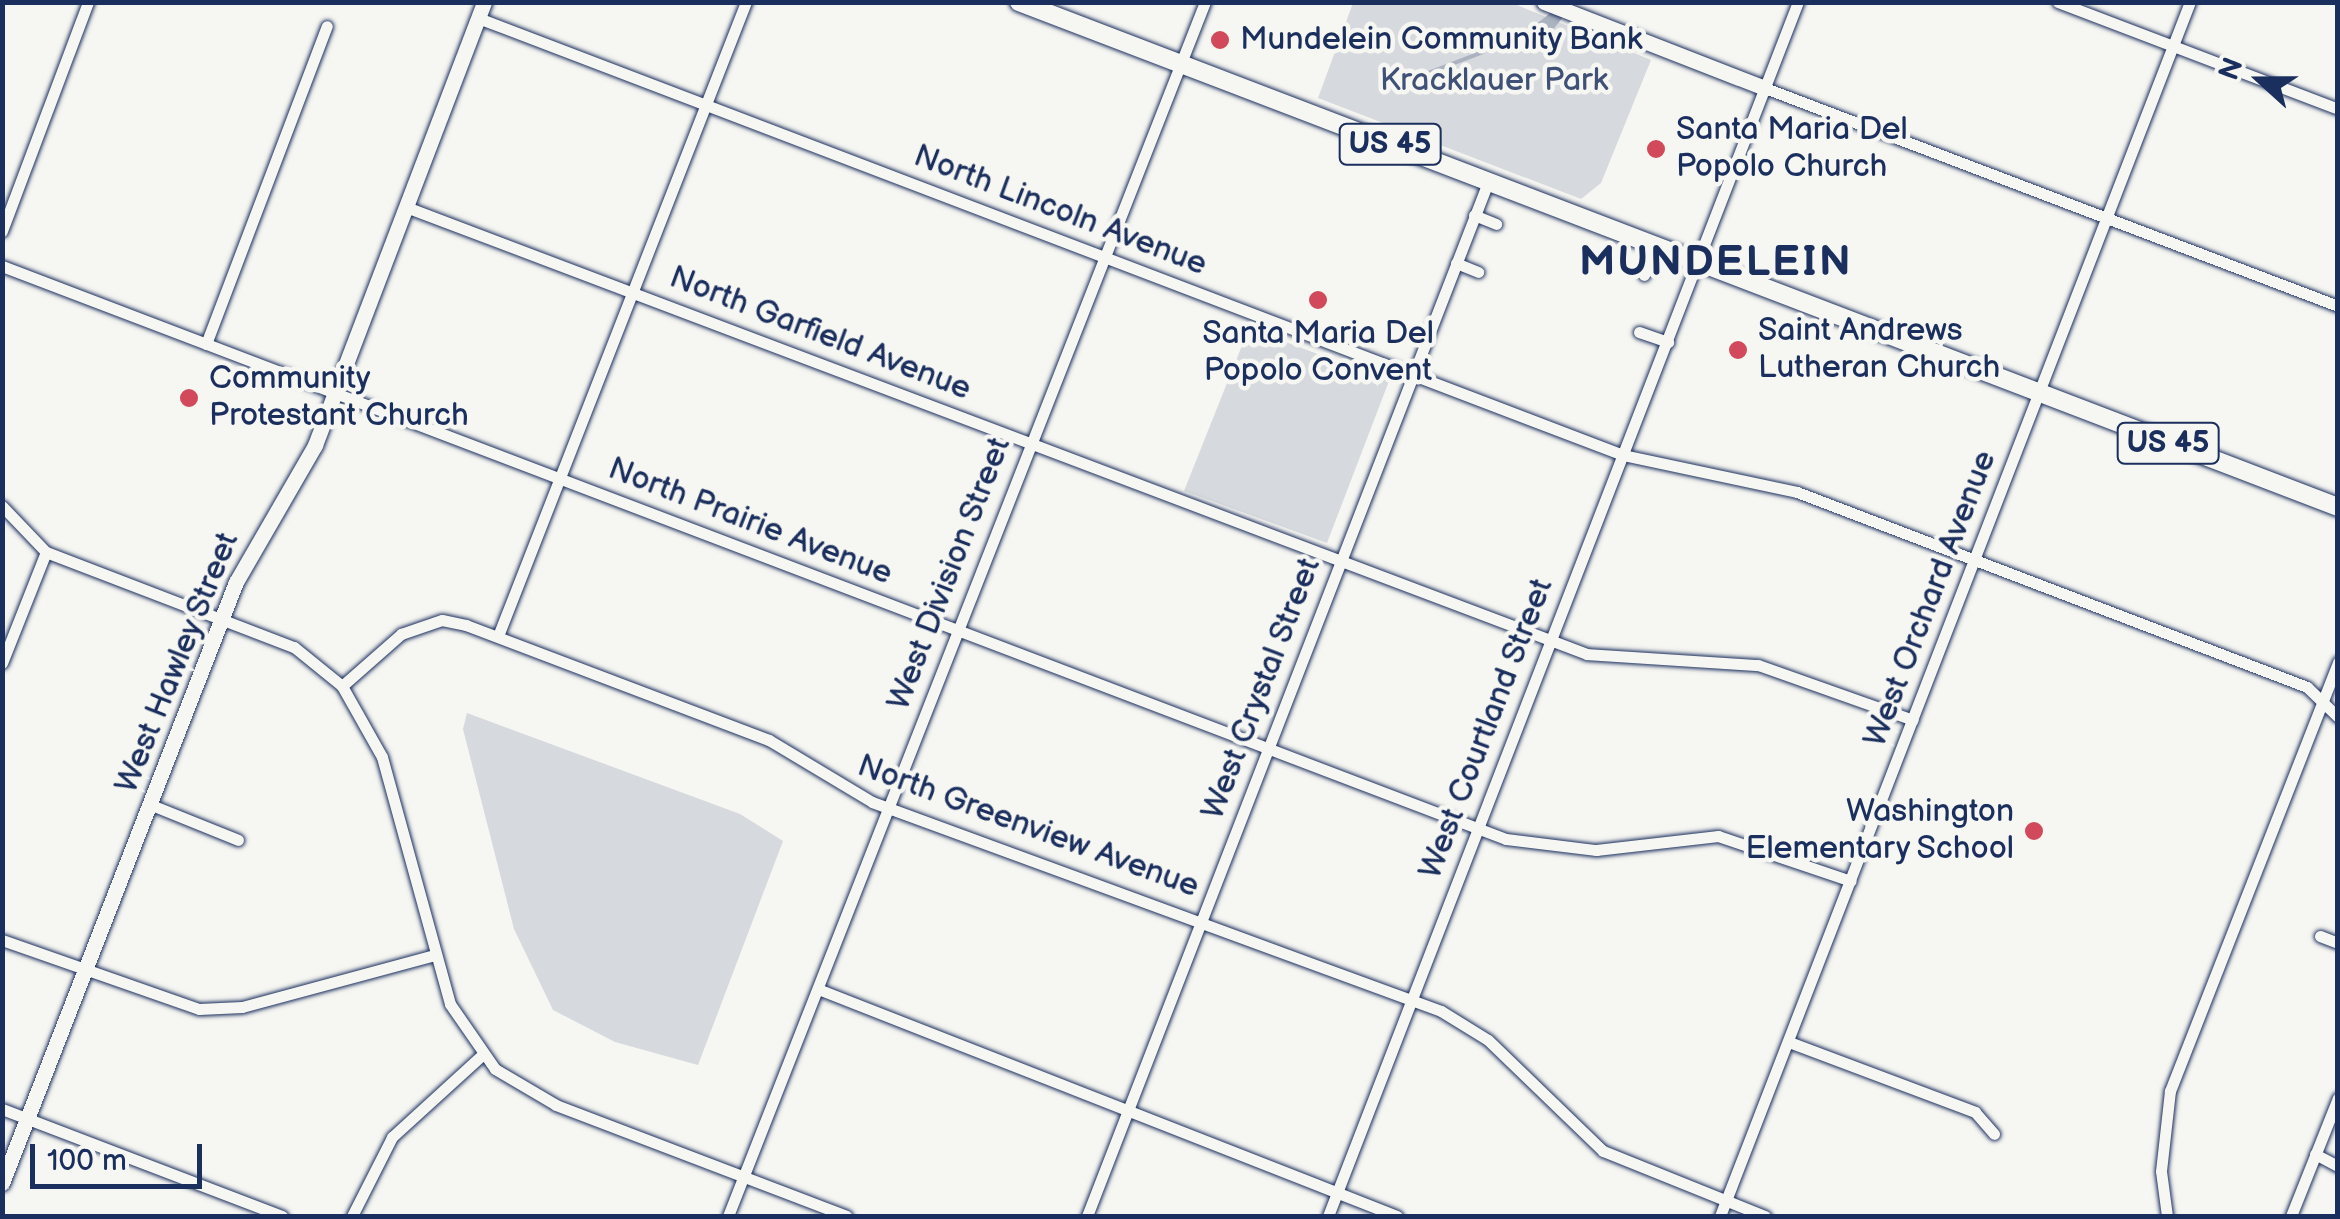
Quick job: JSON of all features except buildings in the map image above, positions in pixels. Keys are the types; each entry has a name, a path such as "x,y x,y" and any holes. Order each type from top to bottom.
{"main road":[{"name":"US 45","path":"1019,2 2338,508"}],"street":[{"path":"2,230 88,2"},
{"path":"498,636 746,2"},
{"name":"West Division Street","path":"728,1216 1206,2"},
{"name":"West Courtland Street","path":"1328,1216 1798,2"},
{"path":"2058,2 2338,109"},
{"name":"West Orchard Avenue","path":"1720,1216 2042,394 2190,2"},
{"path":"1547,3 2338,306"},
{"name":"North Lincoln Avenue","path":"481,10 706,106 1411,376 1623,455 1796,492 2320,700"},
{"name":"West Hawley Street","path":"2,1183 222,618 336,394 481,10"},
{"path":"206,344 326,26"},
{"name":"West Crystal Street","path":"1086,1216 1488,182"},
{"name":"North Garfield Avenue","path":"406,207 1551,642 1634,663 1758,665 1913,720"},
{"path":"1474,216 1496,224"},
{"path":"1644,275 1656,246"},
{"path":"1456,263 1478,272"},
{"name":"North Prairie Avenue","path":"2,266 1478,828 1574,850 1718,836 1850,881"},
{"path":"1639,332 1668,342"},
{"path":"2,506 46,552 294,647 342,686 382,757 450,1004 482,1055 531,1094 847,1216"},
{"path":"2,663 46,552"},
{"name":"North Greenview Avenue","path":"342,686 423,624 498,636 736,726 841,789 1412,999 1488,1040 1603,1151 1765,1216"},
{"path":"2167,1216 2161,1171 2170,1091 2338,662"},
{"path":"2320,700 2338,717"},
{"path":"149,804 238,840"},
{"path":"2320,936 2338,943"},
{"path":"2,940 199,1010 242,1008 435,955"},
{"path":"818,990 1339,1188 1396,1216"},
{"path":"1789,1042 1975,1112 1994,1134"},
{"path":"352,1216 392,1137 482,1055"},
{"path":"2292,1216 2338,1098"},
{"path":"2,1109 282,1216"},
{"path":"2316,1154 2338,1166"}],"green space":[{"name":"Kracklauer Park","path":"1353,3 1512,3 1651,60 1601,183 1581,199 1318,98"},
{"path":"1249,328 1389,381 1327,543 1184,491"},
{"path":"467,713 740,814 783,841 698,1065 615,1042 553,1010 514,929 463,729"}],"shaded area":[{"path":"1563,3 1574,3 1552,31 1520,50 1516,40"}],"waterway":[{"path":"1394,86 1483,52"}],"place":[{"name":"Mundelein Community Bank","path":"1220,40"},
{"name":"Santa Maria Del Popolo Church","path":"1656,149"},
{"name":"Santa Maria Del Popolo Convent","path":"1318,300"},
{"name":"Saint Andrews Lutheran Church","path":"1738,350"},
{"name":"Community Protestant Church","path":"189,398"},
{"name":"Washington Elementary School","path":"2034,831"}],"district":[{"name":"MUNDELEIN","path":"1716,263"}]}
